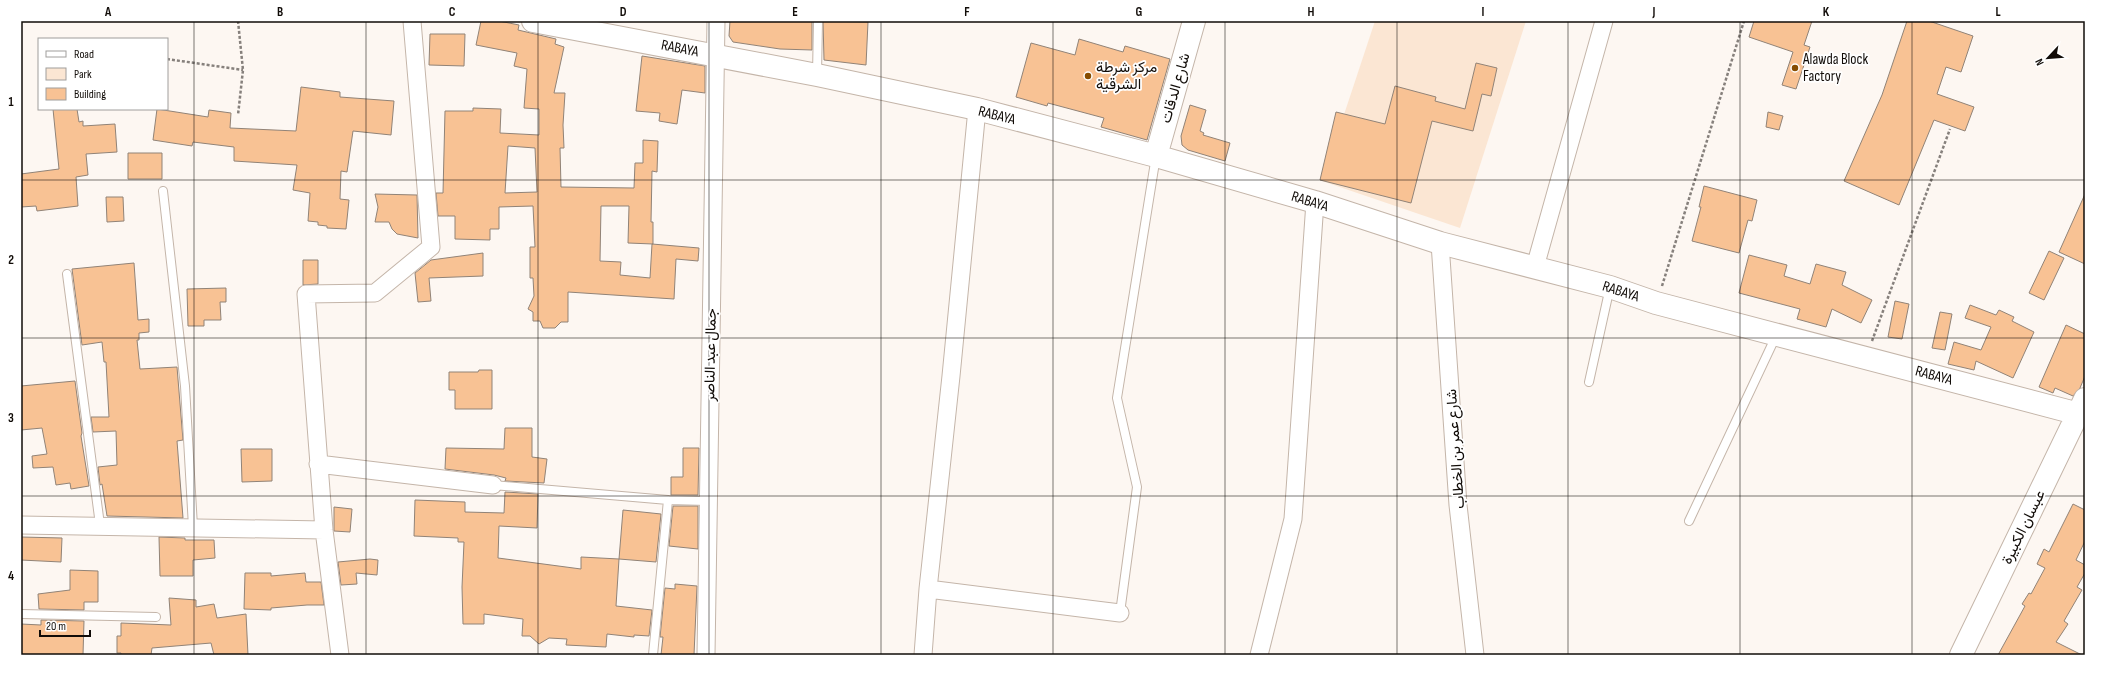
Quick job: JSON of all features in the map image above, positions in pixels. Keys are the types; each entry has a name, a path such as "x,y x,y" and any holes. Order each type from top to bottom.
{"street":[{"path":"340,655 324,530 306,294 375,293 431,247 412,21"},
{"name":"RABAYA","path":"533,21 817,75 977,109 1156,156 1315,202 1440,243 1610,287 1656,303 1777,335 2083,410"},
{"name":"جمال عبد الناصر","path":"706,655 716,21"},
{"name":"شارع الدقات","path":"1156,156 1194,21"},
{"path":"1535,267 1604,21"},
{"path":"924,655 928,589 951,376 977,109"},
{"path":"1259,655 1292,519 1315,202"},
{"name":"شارع عمر بن الخطاب","path":"1440,243 1458,505 1475,655"},
{"name":"عبسان الكبيرة","path":"1961,655 2083,410"},
{"path":"318,464 493,485"},
{"path":"21,525 100,525 324,530"},
{"path":"928,589 1120,613"}],"lane":[{"path":"817,75 818,21"},
{"path":"1120,613 1137,487 1117,398 1156,156"},
{"path":"163,191 185,386 193,527"},
{"path":"66,274 100,525"},
{"path":"1589,382 1610,287"},
{"path":"1689,520 1777,335"},
{"path":"493,485 668,500 708,501"},
{"path":"653,655 668,500"},
{"path":"21,614 156,617"}],"path":[{"path":"238,21 242,70 238,115"},
{"path":"1656,303 1744,21"},
{"path":"168,59 242,70"},
{"path":"1867,357 1950,129"}],"green space":[{"path":"1375,21 1526,21 1460,228 1322,181"}],"building":[{"path":"481,21 499,21 519,25 518,30 556,39 555,44 564,47 554,93 565,93 563,125 564,148 560,148 561,187 634,188 635,163 643,163 643,140 658,141 657,172 652,171 651,222 653,222 653,244 628,243 629,206 601,206 600,261 621,262 620,275 650,278 652,244 699,248 698,261 676,259 674,299 568,292 568,322 561,322 555,328 543,328 540,321 533,321 533,312 528,309 534,296 533,278 530,278 530,247 535,247 533,206 499,207 499,229 490,229 490,240 455,239 455,216 438,216 436,193 443,193 445,111 473,111 473,108 501,109 500,133 539,135 539,109 524,108 527,69 514,66 517,53 476,45","holes":["508,146 535,148 537,192 505,193"]},
{"path":"730,21 812,21 812,50 780,49 733,42 729,36"},
{"path":"823,21 868,22 866,65 824,60"},
{"name":"Alawda Block Factory","path":"1754,21 1812,21 1804,45 1810,47 1796,89 1782,85 1793,52 1749,37"},
{"path":"1907,21 1929,21 1973,36 1961,72 1946,67 1937,94 1974,107 1965,131 1934,120 1899,205 1844,181 1882,95"},
{"path":"430,34 465,34 464,66 429,65"},
{"path":"1079,39 1123,52 1125,46 1170,59 1147,140 1101,127 1104,118 1048,103 1047,106 1016,97 1031,43 1075,55"},
{"path":"642,56 705,66 705,93 682,90 677,124 659,121 660,113 636,111"},
{"path":"1476,63 1497,68 1491,96 1482,94 1473,131 1432,121 1411,203 1320,180 1336,112 1385,124 1395,86 1436,97 1435,101 1465,109"},
{"path":"301,87 340,92 340,97 394,101 391,135 353,131 347,172 341,171 340,199 349,200 346,229 327,228 327,226 318,225 318,222 308,221 310,193 293,190 297,165 234,161 234,147 193,142 192,146 153,140 157,110 208,117 209,110 231,113 230,128 296,131"},
{"path":"1190,105 1206,110 1200,131 1204,133 1203,135 1230,143 1225,161 1188,150 1182,145 1181,136"},
{"path":"53,110 77,110 79,122 83,121 83,126 115,124 117,152 86,154 88,175 76,177 78,206 37,211 36,206 21,207 21,174 59,169"},
{"path":"1768,112 1783,116 1779,130 1766,127"},
{"path":"128,153 162,153 162,179 128,179"},
{"path":"1704,186 1757,200 1752,221 1748,220 1739,253 1692,241 1701,207 1699,207"},
{"path":"375,194 417,195 418,238 397,234 392,229 389,222 375,222 378,207"},
{"path":"2085,194 2085,264 2059,252"},
{"path":"106,197 123,197 124,221 107,222"},
{"path":"2049,251 2064,258 2044,300 2029,293"},
{"path":"483,253 483,276 429,278 431,301 418,302 415,273 431,260"},
{"path":"1749,255 1787,265 1784,276 1810,284 1816,264 1846,272 1842,285 1872,300 1861,323 1832,309 1826,327 1797,319 1800,309 1739,293"},
{"path":"303,260 318,260 318,284 303,285"},
{"path":"134,263 138,320 149,319 149,332 139,333 139,340 137,340 140,369 177,367 183,440 177,441 183,518 107,516 102,484 100,485 98,467 117,465 116,431 93,432 91,417 109,417 106,362 104,362 102,342 82,345 72,269"},
{"path":"226,288 226,302 220,302 221,320 204,320 204,326 188,326 187,289"},
{"path":"1895,301 1909,304 1902,339 1888,337"},
{"path":"1970,305 1996,315 1999,310 2014,317 2012,321 2034,332 2013,378 1976,361 1974,370 1948,364 1954,342 1981,350 1991,327 1965,318"},
{"path":"1940,312 1952,314 1945,350 1932,348"},
{"path":"2066,325 2085,334 2085,376 2080,388 2073,396 2055,388 2053,393 2039,387"},
{"path":"479,370 492,370 492,409 455,409 455,390 449,390 449,372 478,372"},
{"path":"75,381 82,433 81,436 89,486 71,489 70,483 56,485 53,467 33,468 32,456 47,454 42,428 21,430 21,386"},
{"path":"505,428 532,428 532,457 547,459 544,483 505,481 506,478 494,475 445,469 446,448 504,449"},
{"path":"683,448 699,448 698,495 671,495 671,477 683,477"},
{"path":"241,449 272,449 272,481 242,482"},
{"path":"505,492 538,494 537,528 499,526 498,558 581,569 581,557 619,559 616,606 652,610 649,636 634,635 634,637 607,634 606,647 566,645 567,639 549,638 539,644 530,636 522,636 523,619 484,614 484,624 463,624 462,587 464,542 458,542 458,538 414,536 415,500 465,502 465,512 504,513"},
{"path":"2073,504 2085,510 2085,541 2076,560 2085,565 2085,573 2077,587 2082,590 2064,621 2068,624 2056,642 2082,655 1998,655 2025,606 2022,604 2029,593 2031,594 2045,568 2037,564 2044,549 2049,552"},
{"path":"673,506 698,506 698,549 669,546"},
{"path":"334,507 352,509 350,532 334,531"},
{"path":"623,510 661,514 656,562 619,559"},
{"path":"21,537 62,538 61,562 21,560"},
{"path":"159,537 185,538 185,540 214,540 215,558 193,560 193,576 160,576"},
{"path":"370,559 378,560 377,575 356,573 357,584 341,585 338,562"},
{"path":"70,570 98,571 98,602 84,602 84,610 39,609 38,594 70,590"},
{"path":"245,573 271,573 271,576 305,573 306,582 321,582 324,605 271,608 271,610 244,609"},
{"path":"675,584 697,586 694,655 661,655 663,637 660,637 665,588 675,589"},
{"path":"169,598 196,600 196,607 214,604 217,618 246,614 248,655 214,655 211,643 152,648 151,655 121,655 121,653 117,653 117,636 121,636 121,623 171,625"},
{"path":"41,620 84,621 83,655 21,655 21,624 41,625"}],"place":[{"name":"Alawda Block Factory","path":"1795,68"},
{"name":"مركز شرطة الشرقية","path":"1088,76"}]}
